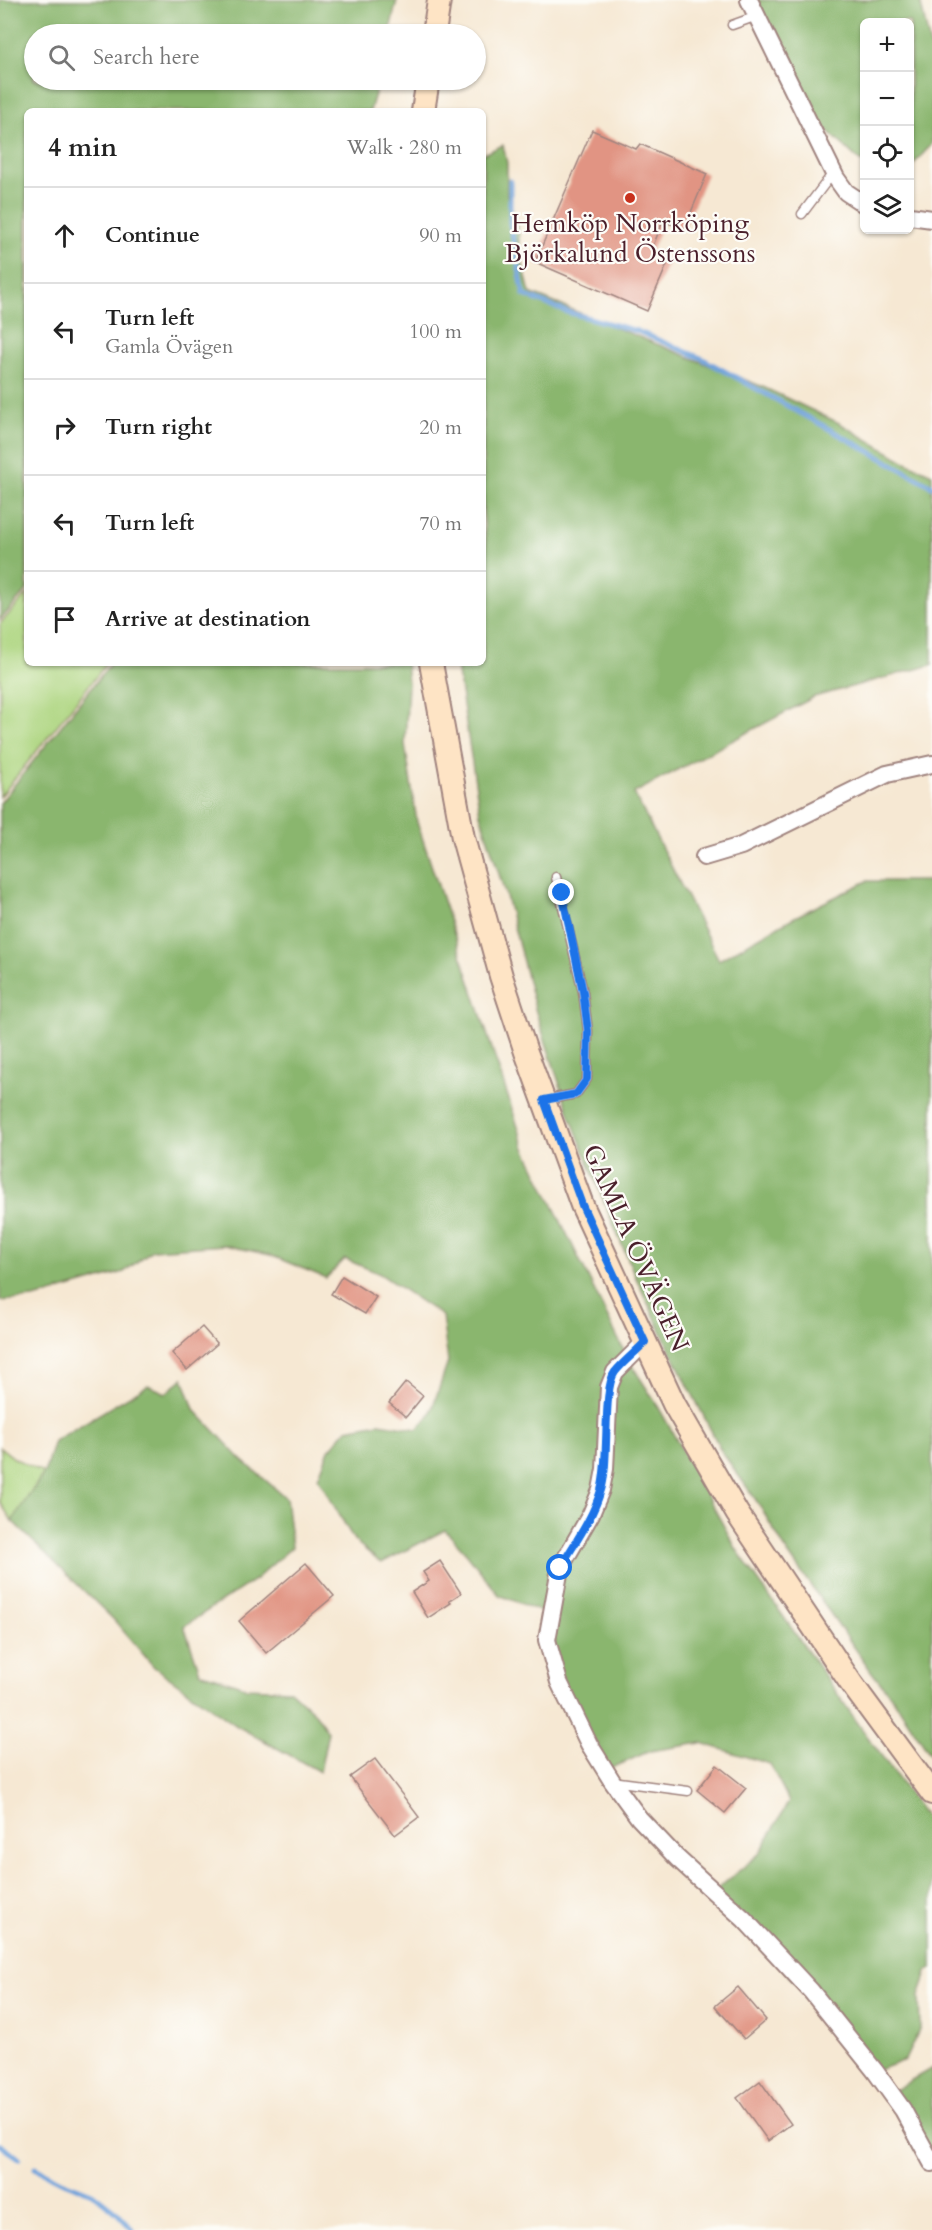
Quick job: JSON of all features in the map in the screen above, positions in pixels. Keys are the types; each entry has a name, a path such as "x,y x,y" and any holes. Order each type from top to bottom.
{"main road":[{"path":"436,24 440,0"},
{"path":"423,108 426,90"},
{"name":"GAMLA ÖVÄGEN","path":"432,666 463,838 501,976 525,1052 582,1205 674,1404 737,1513 851,1683 932,1792"}],"street":[{"path":"749,0 834,173 846,192 860,201"},
{"path":"914,217 932,219"},
{"path":"704,857 741,846 887,774 932,764"},
{"path":"645,1342 615,1372 609,1386 606,1450 601,1490 591,1514 560,1568 547,1640 560,1682 589,1744 639,1818 677,1858 744,1919 811,1991 903,2110 932,2163"}],"lane":[{"path":"732,26 757,16"},
{"path":"802,214 834,173"},
{"path":"544,1100 576,1094 587,1079 589,1059 583,992 556,877"},
{"path":"612,1781 688,1791"}],"green space":[{"path":"0,0 397,0 391,24 24,24 24,90 376,90 371,108 24,108 24,593 0,620"},
{"path":"755,0 920,0 932,54 932,144 914,164 914,18 860,18 860,161 816,120"},
{"path":"503,145 507,163 507,195 518,227 520,253 530,293 763,387 841,424 904,461 932,474 932,665 814,697 634,793 719,960 791,919 867,881 932,881 932,1757 894,1700 787,1552 758,1503 722,1452 671,1352 636,1278 570,1116 536,1012 506,896 480,814 457,666 486,666 486,592 489,580 486,546 486,153"},
{"path":"24,597 24,666 105,666 0,797 0,624"},
{"path":"109,666 406,666 408,683 405,744 417,822 525,1148 628,1359 659,1408 737,1550 932,1825 932,1969 928,1970 919,1996 920,2028 905,2060 875,2071 714,1892 760,1853 789,1801 770,1764 701,1743 650,1751 605,1771 559,1682 552,1616 499,1595 445,1530 381,1563 354,1540 318,1478 329,1450 347,1429 379,1423 417,1429 430,1415 448,1362 442,1316 380,1274 345,1259 326,1278 270,1255 225,1245 152,1250 124,1272 34,1298 0,1301 0,803"},
{"path":"183,1378 194,1409 240,1458 286,1498 292,1547 256,1579 184,1626 200,1672 247,1688 290,1690 316,1714 328,1732 320,1772 237,1726 154,1667 114,1620 12,1521 44,1473 54,1441 148,1385 166,1393"},
{"path":"0,1447 14,1458 44,1473 12,1521 0,1502"},
{"path":"932,2068 932,2163 891,2092"}],"building":[{"name":"Hemköp Norrköping Björkalund Östenssons","path":"592,130 636,149 640,144 707,174 684,229 663,221 651,251 669,260 647,311 535,262"},
{"path":"342,1276 376,1297 365,1314 331,1294"},
{"path":"202,1327 217,1344 187,1370 172,1353"},
{"path":"406,1382 423,1396 406,1417 389,1403"},
{"path":"440,1561 461,1593 449,1601 451,1603 428,1618 412,1592 429,1581 423,1572"},
{"path":"306,1563 334,1596 266,1653 239,1621"},
{"path":"375,1759 419,1817 395,1835 350,1777"},
{"path":"717,1765 746,1788 725,1813 697,1790"},
{"path":"738,1987 766,2020 744,2039 715,2006"},
{"path":"760,2081 791,2124 768,2141 737,2098"}],"waterway":[{"path":"510,181 510,223 524,295 567,312 637,331 701,358 932,486"},
{"path":"0,2145 19,2158"},
{"path":"35,2168 92,2193 116,2212 133,2230"}],"place":[{"name":"Hemköp Norrköping Björkalund Östenssons","path":"630,198"}],"route":[{"path":"560,1568 591,1514 601,1490 608,1431 609,1386 615,1372 645,1342 582,1205 544,1100 576,1094 587,1079 589,1059 583,992 562,893"}]}
